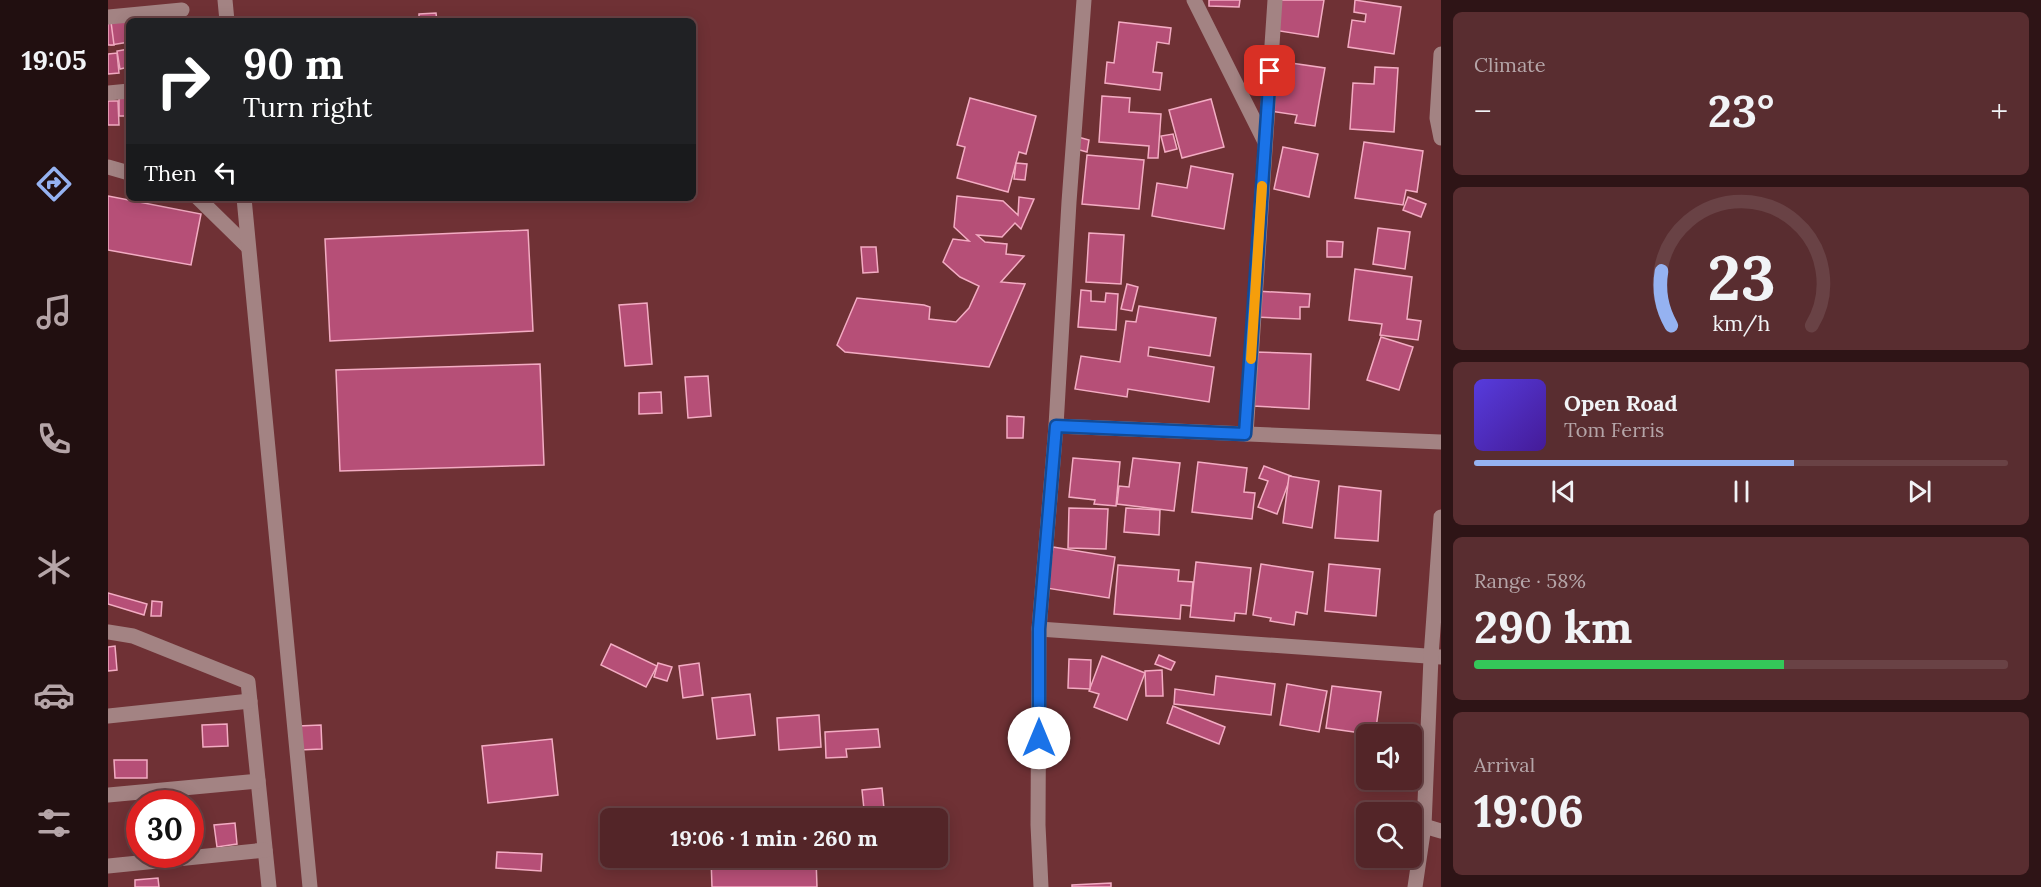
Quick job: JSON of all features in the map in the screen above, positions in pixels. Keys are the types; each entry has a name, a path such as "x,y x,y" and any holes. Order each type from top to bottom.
{"street":[{"path":"225,0 227,18"},
{"path":"1041,887 1038,825 1039,629 1056,426 1084,0"},
{"path":"1194,0 1265,142"},
{"path":"1245,434 1275,0"},
{"path":"108,17 182,10"},
{"path":"1441,54 1437,117 1441,138"},
{"path":"108,93 126,91"},
{"path":"108,167 126,172"},
{"path":"201,201 248,247"},
{"path":"244,201 310,887"},
{"path":"1056,426 1441,442"},
{"path":"1415,887 1424,826 1436,657 1441,518"},
{"path":"1039,629 1436,657"},
{"path":"108,632 133,636 248,682 269,887"},
{"path":"108,638 133,636"},
{"path":"108,716 250,701"},
{"path":"108,795 258,781"},
{"path":"1424,826 1441,831"},
{"path":"108,866 265,850"}],"building":[{"path":"1209,0 1240,0 1239,7 1209,6"},
{"path":"1278,0 1324,0 1318,37 1273,30"},
{"path":"1355,0 1401,7 1394,54 1348,47 1352,20 1365,22 1366,14 1354,12"},
{"path":"436,13 437,18 419,18 419,14"},
{"path":"126,21 126,42 111,45 108,23"},
{"path":"111,22 114,45 108,45 108,23"},
{"path":"1119,22 1171,28 1169,44 1157,42 1153,72 1162,73 1160,90 1105,83 1107,62 1114,63"},
{"path":"126,50 126,68 120,69 117,51"},
{"path":"117,53 119,73 108,74 108,54"},
{"path":"1277,61 1325,68 1315,126 1295,123 1297,115 1270,111"},
{"path":"1375,67 1398,68 1394,132 1350,129 1353,83 1374,84"},
{"path":"119,93 126,93 126,116 119,116"},
{"path":"1102,96 1130,98 1129,112 1161,114 1158,158 1148,158 1149,146 1099,142"},
{"path":"970,98 1036,116 1026,154 1019,152 1008,192 957,178 965,147 957,145"},
{"path":"1211,99 1224,147 1182,158 1169,110"},
{"path":"108,101 118,101 119,125 108,125"},
{"path":"1173,134 1177,149 1165,152 1161,136"},
{"path":"1078,137 1089,140 1087,152 1076,149"},
{"path":"1364,142 1423,151 1417,192 1406,190 1403,205 1355,198"},
{"path":"1283,147 1318,154 1309,197 1274,189"},
{"path":"1087,155 1144,160 1139,209 1082,204"},
{"path":"1016,163 1027,164 1025,180 1014,179"},
{"path":"1191,166 1233,174 1224,229 1152,216 1157,183 1187,188"},
{"path":"108,196 201,214 191,265 108,250"},
{"path":"957,196 1003,201 1018,215 1019,197 1034,199 1021,229 1015,223 1002,237 977,235 985,242 1007,244 1006,254 1024,256 1001,282 1025,284 989,367 845,352 837,345 857,298 924,305 930,307 929,319 956,322 969,308 979,286 960,277 943,262 953,239 969,241 954,227"},
{"path":"1408,197 1426,204 1421,217 1403,210"},
{"path":"1378,228 1410,232 1405,269 1373,264"},
{"path":"528,230 533,331 330,341 325,239"},
{"path":"1089,233 1124,235 1121,284 1086,282"},
{"path":"1327,241 1343,242 1342,257 1327,257"},
{"path":"861,247 876,247 878,272 863,273"},
{"path":"1355,269 1412,277 1407,319 1421,321 1418,340 1380,335 1382,324 1349,320"},
{"path":"1127,284 1138,287 1132,311 1121,309"},
{"path":"1081,290 1091,291 1091,301 1105,302 1106,293 1118,294 1116,330 1078,327"},
{"path":"1256,291 1310,294 1309,307 1300,307 1300,319 1255,317"},
{"path":"647,303 652,364 625,366 619,305"},
{"path":"1139,306 1216,318 1210,356 1149,347 1148,356 1214,367 1209,402 1128,389 1127,397 1075,389 1081,356 1120,362 1126,321 1136,322"},
{"path":"1381,337 1413,347 1399,390 1367,380"},
{"path":"1255,352 1311,354 1309,409 1253,406"},
{"path":"540,364 544,465 340,471 336,370"},
{"path":"708,376 711,416 688,418 685,377"},
{"path":"661,392 662,413 639,414 639,393"},
{"path":"1007,416 1024,417 1023,438 1007,438"},
{"path":"1073,458 1120,462 1116,506 1094,504 1095,500 1069,497"},
{"path":"1133,458 1180,463 1174,511 1117,504 1119,486 1129,487"},
{"path":"1198,462 1247,468 1244,492 1255,493 1252,519 1192,512"},
{"path":"1264,466 1291,476 1277,514 1258,507 1268,481 1259,478"},
{"path":"1289,476 1319,481 1312,528 1283,523"},
{"path":"1339,486 1381,491 1378,541 1335,538"},
{"path":"1069,508 1108,509 1106,549 1068,548"},
{"path":"1126,508 1160,510 1159,535 1124,532"},
{"path":"1053,547 1115,557 1109,598 1046,588"},
{"path":"1196,562 1251,568 1246,614 1235,613 1234,621 1190,617"},
{"path":"1261,564 1313,572 1307,614 1296,612 1294,625 1270,621 1271,618 1253,615"},
{"path":"1329,564 1380,569 1376,616 1325,611"},
{"path":"1118,565 1179,570 1178,581 1193,582 1191,606 1181,605 1180,619 1114,614"},
{"path":"108,593 147,604 144,615 108,604"},
{"path":"152,601 162,602 161,616 151,616"},
{"path":"611,644 657,666 646,687 601,665"},
{"path":"115,646 117,670 108,671 108,647"},
{"path":"1159,655 1175,662 1171,670 1155,664"},
{"path":"1102,656 1145,673 1127,720 1094,707 1099,694 1089,691"},
{"path":"1069,659 1091,660 1090,689 1068,688"},
{"path":"658,663 672,667 667,681 654,677"},
{"path":"699,663 703,695 683,698 679,666"},
{"path":"1162,670 1163,696 1146,696 1145,671"},
{"path":"1216,676 1275,684 1271,715 1174,704 1175,689 1214,695"},
{"path":"1287,684 1327,691 1319,732 1280,725"},
{"path":"1332,686 1381,692 1377,724 1356,724 1356,732 1326,728"},
{"path":"750,694 755,735 717,739 712,698"},
{"path":"1173,706 1225,727 1219,744 1167,723"},
{"path":"819,715 821,747 779,750 777,718"},
{"path":"227,724 228,746 203,747 202,725"},
{"path":"321,725 322,749 299,750 298,726"},
{"path":"878,729 880,747 846,749 847,757 826,758 825,732"},
{"path":"552,739 558,795 488,803 482,746"},
{"path":"114,760 147,760 147,778 115,778"},
{"path":"882,788 884,808 864,808 862,790"},
{"path":"235,823 237,844 217,847 214,825"},
{"path":"497,852 542,854 541,871 496,868"},
{"path":"711,868 816,868 817,887 712,887"},
{"path":"158,878 159,887 135,887 135,880"},
{"path":"1111,883 1111,887 1072,887 1072,885"}],"slow traffic":[{"path":"1251,359 1262,186"}],"route":[{"path":"1039,738 1039,629 1056,426 1245,434 1270,71"}]}
